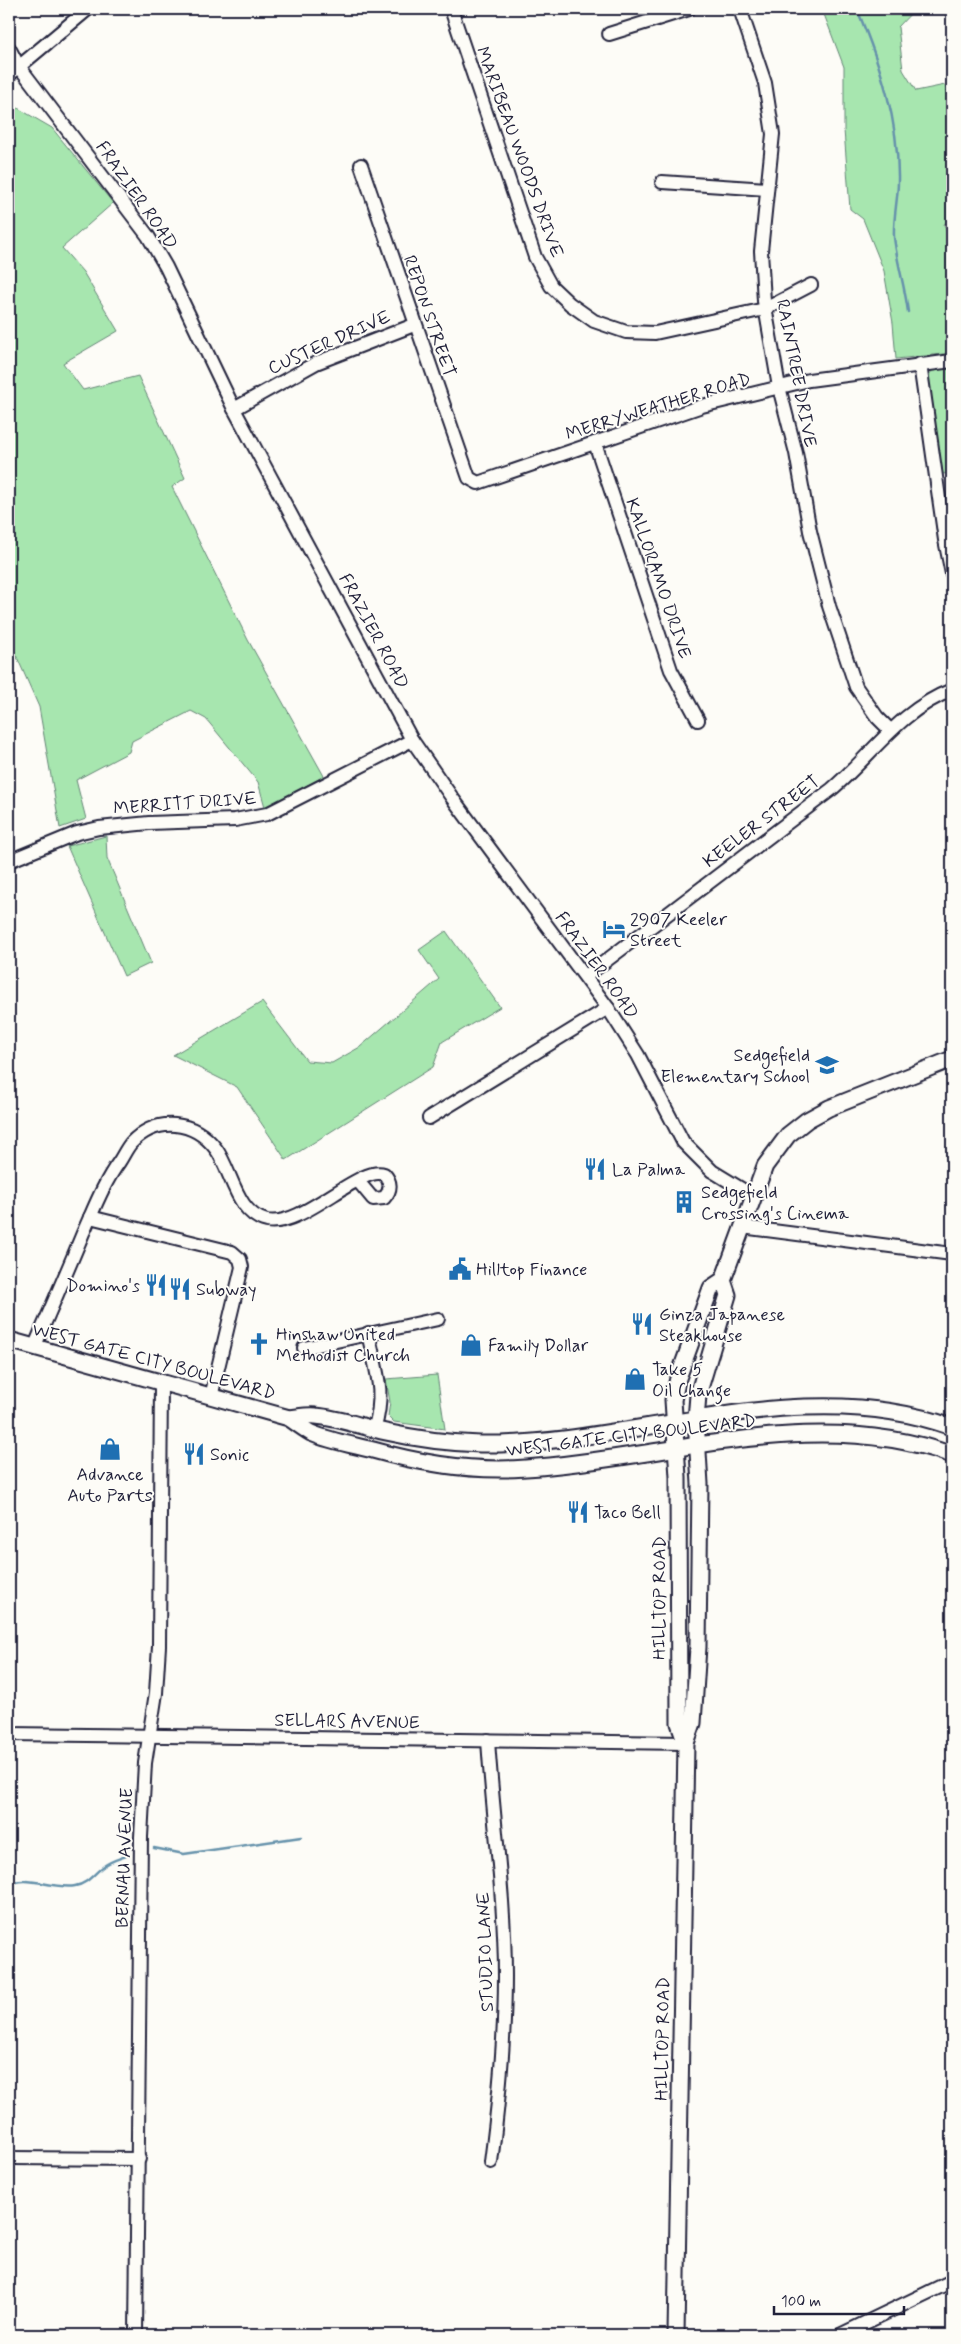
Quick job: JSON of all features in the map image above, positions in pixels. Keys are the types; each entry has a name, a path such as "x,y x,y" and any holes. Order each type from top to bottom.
{"main road":[{"path":"723,1280 753,1196 772,1155 788,1135 807,1120 829,1108 952,1059"},
{"name":"HILLTOP ROAD","path":"676,2335 686,1743 693,1723 698,1647 700,1484 696,1420 699,1385 728,1295 723,1280 711,1288 678,1378 673,1400 676,1449 679,1723 686,1743"},
{"name":"WEST GATE CITY BOULEVARD","path":"9,1340 290,1418 315,1416 374,1430 431,1440 501,1444 761,1411 831,1406 901,1414 952,1427"},
{"name":"WEST GATE CITY BOULEVARD","path":"290,1418 311,1433 405,1459 453,1467 527,1468 771,1437 831,1433 897,1440 952,1455"}],"street":[{"path":"9,75 88,9"},
{"name":"MARIBEAU WOODS DRIVE","path":"450,9 536,257 551,286 570,304 594,321 626,332 655,333 765,309 811,286"},
{"path":"609,34 689,9"},
{"name":"RAINTREE DRIVE","path":"740,9 765,83 773,134 760,251 765,309 779,387 796,453 810,531 829,606 856,687 877,717 890,730"},
{"name":"FRAZIER ROAD","path":"9,48 18,66 148,236 166,266 234,409 412,740 452,799 586,976 608,1008 638,1055 670,1120 684,1143 712,1171 753,1196"},
{"name":"REPON STREET","path":"361,165 468,478"},
{"path":"662,182 767,189"},
{"name":"CUSTER DRIVE","path":"234,409 316,363 414,324"},
{"name":"MERRYWEATHER ROAD","path":"468,478 478,483 702,406 779,387 818,379 952,361"},
{"path":"920,364 945,540 952,574"},
{"name":"KALLORAMO DRIVE","path":"595,443 671,670 698,720"},
{"name":"KEELER STREET","path":"586,976 832,789 854,770 890,730 931,698 952,690"},
{"name":"MERRITT DRIVE","path":"9,861 77,833 99,828 149,823 235,820 267,814 412,740"},
{"path":"429,1118 608,1008"},
{"path":"34,1348 108,1176 130,1144 158,1126 170,1124 187,1126 205,1138 225,1164 244,1205 254,1215 266,1221 282,1221 296,1216 358,1181"},
{"path":"90,1217 232,1252 240,1259 242,1267 211,1397"},
{"path":"742,1227 952,1254"},
{"path":"304,1348 438,1319"},
{"path":"368,1333 381,1394 374,1430"},
{"name":"BERNAU AVENUE","path":"136,2335 141,1837 145,1763 156,1693 159,1646 161,1383"},
{"name":"SELLARS AVENUE","path":"9,1734 686,1743"},
{"name":"STUDIO LANE","path":"488,1740 492,1807 503,1916 505,1975 499,2102 491,2162"},
{"path":"9,2158 139,2159"},
{"path":"849,2334 952,2280"}],"green space":[{"path":"822,9 915,9 898,27 903,70 916,91 945,85 952,116 952,220 944,224 952,247 952,353 896,359 893,323 884,271 863,219 850,209 844,130 844,67"},
{"path":"9,103 52,128 113,203 62,248 83,272 118,331 63,363 83,390 138,376 185,478 172,487 248,640 324,776 265,807 258,782 206,719 191,711 132,741 129,752 76,780 86,819 60,828 39,707 9,639"},
{"path":"952,368 952,473 943,474 927,377 933,370"},
{"path":"106,836 107,858 151,963 124,976 67,846"},
{"path":"446,931 500,1007 442,1042 433,1067 286,1160 237,1087 173,1055 262,1002 307,1061 332,1063 360,1047 439,979 419,950"},
{"path":"437,1375 445,1429 394,1422 388,1416 390,1402 386,1379"}],"waterway":[{"path":"857,9 873,51 892,114 898,181 894,237 908,312"},
{"path":"154,1848 184,1854 301,1837"},
{"path":"9,1885 23,1881 67,1887 80,1885 109,1863 126,1856"}],"place":[{"name":"2907 Keeler Street","path":"614,929"},
{"name":"Sedgefield Elementary School","path":"827,1065"},
{"name":"La Palma","path":"595,1169"},
{"name":"Sedgefield Crossing's Cinema","path":"684,1202"},
{"name":"Hilltop Finance","path":"460,1269"},
{"name":"Domino's","path":"156,1285"},
{"name":"Subway","path":"180,1289"},
{"name":"Ginza Japanese Steakhouse","path":"642,1324"},
{"name":"Hinshaw United Methodist Church","path":"259,1344"},
{"name":"Family Dollar","path":"471,1345"},
{"name":"Take 5 Oil Change","path":"635,1379"},
{"name":"Advance Auto Parts","path":"110,1449"},
{"name":"Sonic","path":"194,1454"},
{"name":"Taco Bell","path":"578,1512"}]}
